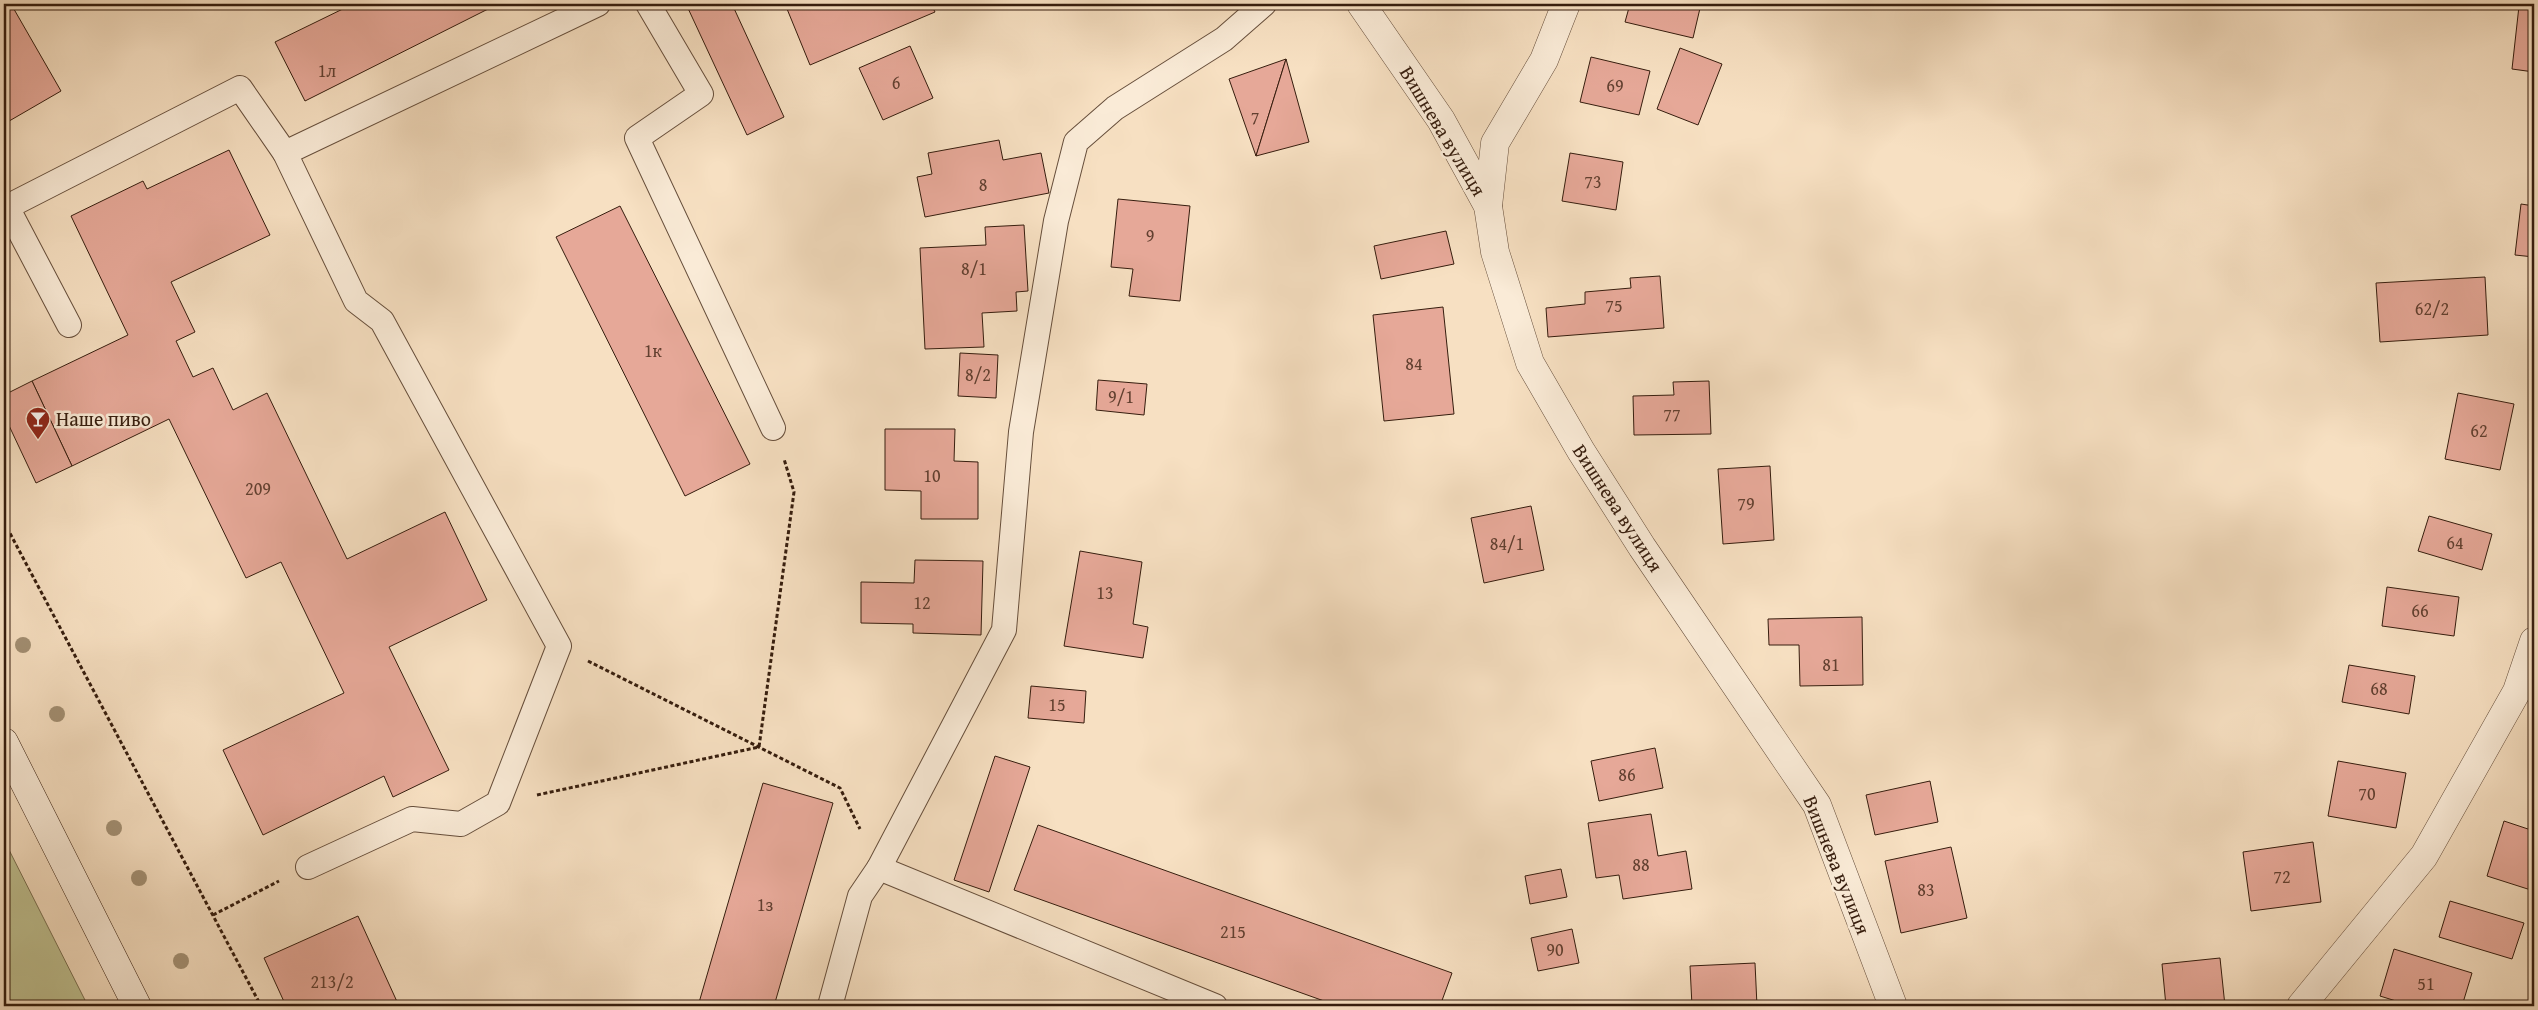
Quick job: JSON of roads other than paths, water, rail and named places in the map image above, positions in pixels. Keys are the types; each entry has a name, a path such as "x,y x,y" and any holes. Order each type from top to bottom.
{"street":[{"name":"Вишнева вулиця","path":"1361,4 1441,120 1488,206 1495,252 1530,364 1642,547 1817,805 1893,1006"},
{"path":"1488,206 1495,142 1544,60 1566,4"},
{"path":"2301,1006 2424,856 2517,691 2534,641"},
{"path":"4,742 137,1006"}],"lane":[{"path":"285,153 598,4"},
{"path":"648,4 701,94 637,138 773,428"},
{"path":"830,1006 860,896 879,868 1004,630 1021,432 1056,221 1076,142 1115,108 1224,39 1264,4"},
{"path":"68,324 5,205 240,88 285,153 356,301 382,322 559,646 498,803 461,824 412,819 308,866"},
{"path":"879,868 1215,1006"}],"place":[{"name":"Наше пиво","path":"38,440"}]}
